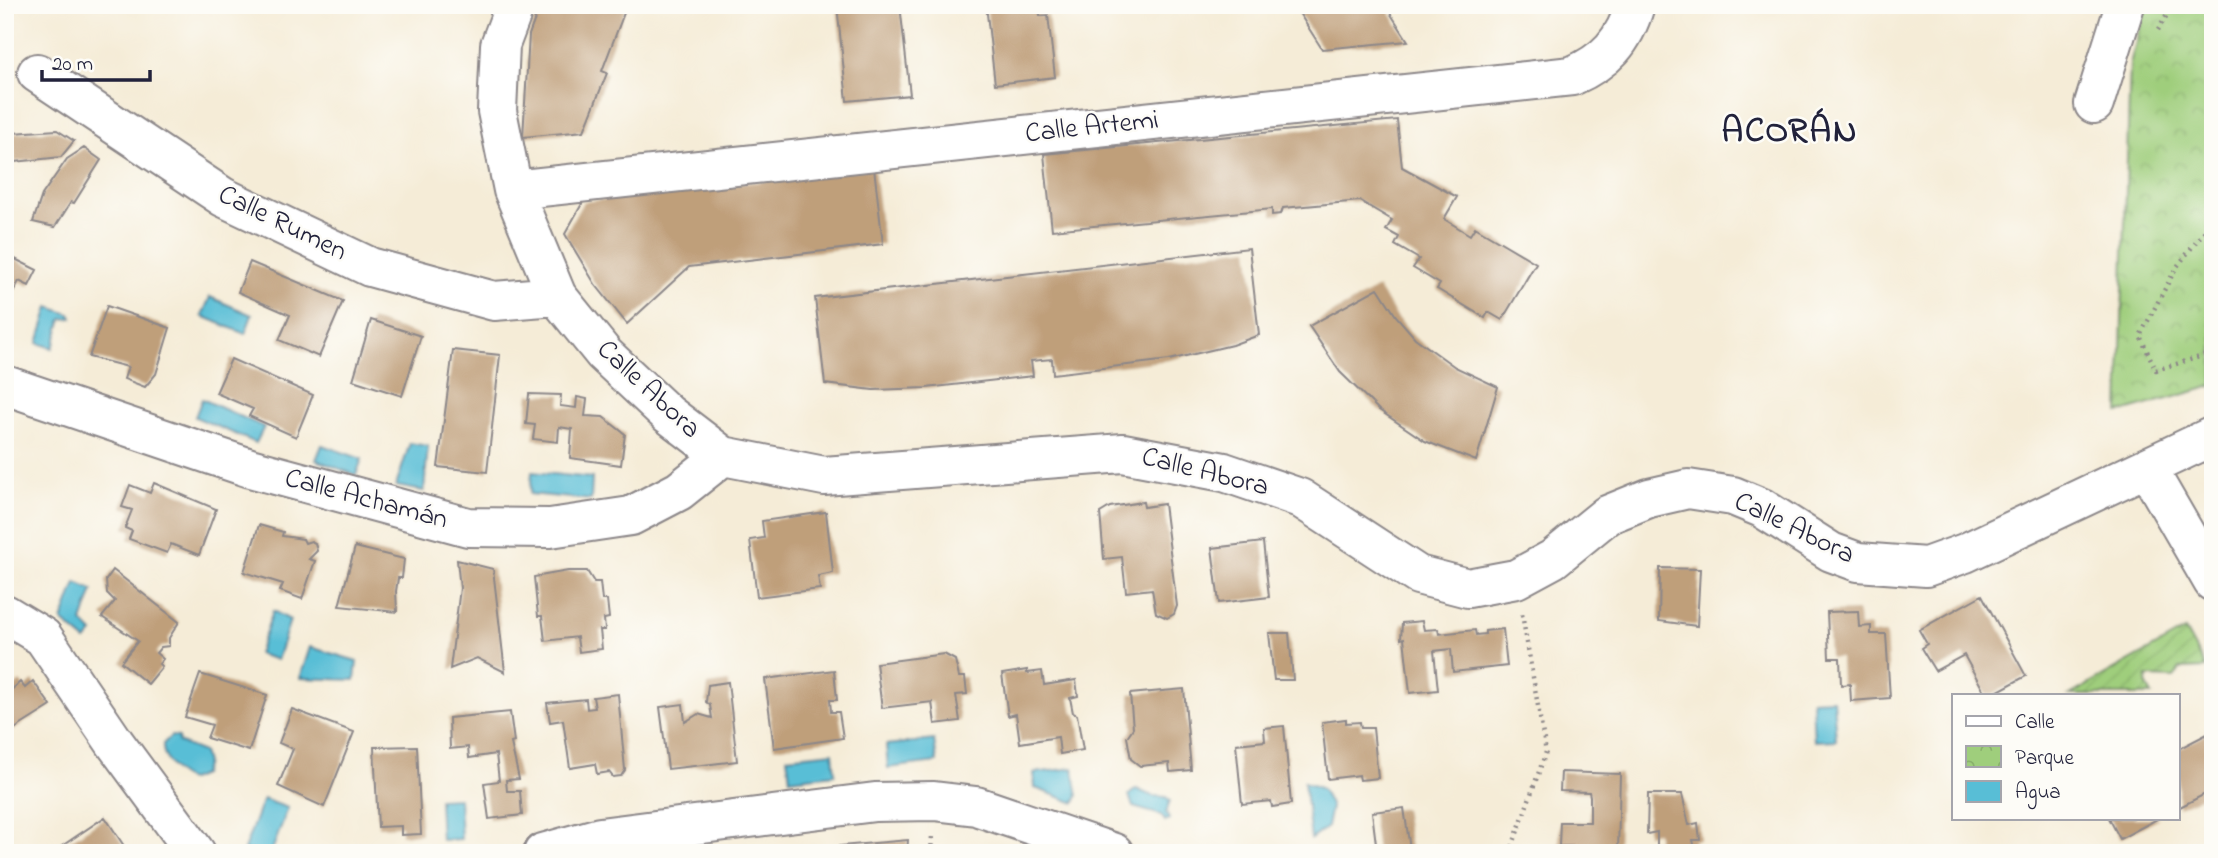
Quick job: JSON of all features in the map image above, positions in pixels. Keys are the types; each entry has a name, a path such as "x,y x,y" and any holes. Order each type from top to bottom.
{"street":[{"name":"Calle Abora","path":"515,5 500,45 497,111 513,190 557,296 604,354 668,414 723,456 824,476 1123,453 1224,472 1300,498 1418,575 1468,588 1517,579 1553,559 1607,515 1649,498 1688,489 1733,496 1762,508 1831,552 1858,562 1926,567 1965,553 2213,436"},
{"name":"Calle Artemi","path":"513,190 1572,76 1597,65 1615,50 1630,22 1635,5"},
{"path":"2094,104 2125,5"},
{"name":"Calle Rumen","path":"37,73 223,197 370,267 494,301 557,296"},
{"name":"Calle Achamán","path":"5,385 250,468 468,527 550,528 631,516 679,491 723,456"},
{"path":"2147,468 2213,582"},
{"path":"5,614 43,637 115,743 196,853"},
{"path":"543,853 600,837 875,802 922,801 976,806 1114,853"}],"path":[{"path":"2213,220 2176,268 2140,335 2156,370 2213,353"},
{"path":"1510,853 1546,752 1517,579"}],"green space":[{"path":"2146,5 2213,5 2213,386 2119,413 2130,64"},
{"path":"2185,630 2206,668 2180,669 2174,678 2147,677 2146,684 2151,694 2072,694"}],"water":[{"path":"210,297 252,315 245,334 202,316"},
{"path":"49,307 70,314 72,318 62,319 53,348 38,343"},
{"path":"202,399 264,427 256,443 195,417"},
{"path":"410,443 428,446 424,491 396,486"},
{"path":"322,445 362,459 356,475 316,460"},
{"path":"532,472 592,478 591,500 530,494"},
{"path":"76,583 93,590 82,622 93,633 86,641 62,621"},
{"path":"273,611 290,620 277,660 258,654"},
{"path":"310,647 357,661 355,680 300,678"},
{"path":"1833,699 1836,740 1814,741 1812,700"},
{"path":"171,736 179,737 178,742 203,752 206,763 202,775 190,780 171,766 163,744"},
{"path":"934,740 937,762 888,768 886,745"},
{"path":"833,752 835,774 790,779 787,757"},
{"path":"1073,768 1078,796 1075,803 1035,788 1034,773"},
{"path":"1304,782 1322,789 1331,807 1327,827 1311,839"},
{"path":"1136,789 1152,796 1166,797 1170,801 1166,813 1169,819 1165,821 1161,815 1133,807 1129,795"},
{"path":"459,798 461,839 441,840 439,799"},
{"path":"263,799 288,808 271,853 244,850"}],"building":[{"path":"540,5 627,5 602,71 607,73 584,131 523,137 529,35"},
{"path":"837,5 900,5 910,95 847,101"},
{"path":"986,5 1039,5 1040,16 1048,15 1055,77 995,84"},
{"path":"1294,5 1385,5 1408,41 1322,49"},
{"path":"1397,120 1402,167 1457,197 1444,219 1470,235 1475,227 1536,263 1502,320 1488,312 1485,318 1437,289 1440,284 1413,268 1419,259 1395,245 1399,237 1386,230 1392,220 1360,201 1283,208 1281,214 1272,215 1272,209 1052,230 1044,154"},
{"path":"57,130 74,141 61,157 15,162 13,133"},
{"path":"84,148 101,160 74,203 71,202 55,227 33,222 42,195 67,159"},
{"path":"874,168 883,244 689,267 627,324 595,284 565,234 583,202"},
{"path":"1249,248 1259,335 1232,345 1169,360 1053,374 1052,359 1031,361 1033,376 926,388 873,390 825,384 815,298"},
{"path":"5,254 37,270 29,286 19,281 5,309"},
{"path":"250,262 343,301 319,357 279,340 290,315 238,292"},
{"path":"1378,288 1396,316 1415,338 1455,367 1498,387 1476,461 1425,441 1379,410 1340,372 1309,326"},
{"path":"107,306 170,328 156,374 145,387 124,379 128,367 89,357"},
{"path":"371,320 421,336 402,396 353,380"},
{"path":"453,350 500,355 487,472 438,467"},
{"path":"231,359 313,395 296,437 249,416 253,409 216,393"},
{"path":"529,394 561,395 560,406 576,408 577,397 587,399 585,416 603,417 625,434 621,465 570,458 572,429 559,427 558,442 533,439 535,425 526,424"},
{"path":"154,483 216,509 199,555 171,544 167,553 129,539 132,531 125,528 132,510 122,507 130,485 150,493"},
{"path":"1143,502 1144,507 1164,504 1177,606 1174,614 1167,618 1156,613 1152,589 1126,592 1122,557 1104,559 1100,513 1110,507"},
{"path":"826,512 833,573 818,576 820,589 757,597 750,540 764,538 762,521"},
{"path":"259,525 283,532 282,536 315,543 317,551 309,559 315,561 302,599 280,591 283,584 244,572"},
{"path":"1263,542 1269,597 1219,603 1212,548"},
{"path":"355,547 404,559 402,578 398,578 396,591 397,612 339,606"},
{"path":"457,560 493,569 505,672 477,658 450,669 460,588"},
{"path":"1660,568 1700,569 1697,626 1659,621"},
{"path":"113,570 179,622 169,638 169,646 161,647 156,653 163,659 159,664 162,667 148,684 121,662 138,641 102,617 115,601 107,593 106,580"},
{"path":"568,571 587,571 594,582 600,582 602,600 607,600 609,618 604,619 605,630 600,630 602,649 579,652 577,637 545,641 542,616 538,616 534,577"},
{"path":"1982,595 2026,676 1993,694 1985,694 1964,655 1935,671 1921,648 1927,644 1919,630"},
{"path":"1858,611 1859,627 1871,626 1871,634 1886,634 1890,698 1851,701 1850,684 1841,685 1840,658 1829,658 1827,612"},
{"path":"1422,621 1424,630 1438,629 1439,634 1475,630 1476,635 1503,629 1507,666 1453,672 1451,649 1434,651 1438,690 1410,693 1404,638 1401,639 1402,623"},
{"path":"1269,633 1289,633 1293,680 1274,680"},
{"path":"944,654 955,660 959,677 965,677 967,694 956,695 960,721 935,724 932,702 882,708 876,663"},
{"path":"834,670 837,700 830,700 831,712 839,712 843,738 774,748 765,679"},
{"path":"1027,670 1027,673 1042,671 1044,685 1076,680 1078,696 1070,698 1073,713 1077,715 1083,750 1060,754 1058,737 1020,743 1016,714 1008,716 1002,674"},
{"path":"200,674 267,695 249,751 207,738 212,725 185,717"},
{"path":"33,681 51,706 5,735 5,690 8,693 20,682 25,688"},
{"path":"728,682 737,761 668,769 660,707 683,704 685,722 698,714 712,718 710,705 706,702 708,685"},
{"path":"1184,689 1191,770 1170,772 1169,763 1140,766 1131,759 1127,737 1133,728 1130,694"},
{"path":"618,694 625,770 621,776 613,777 609,772 597,774 595,764 570,768 563,720 550,722 547,703 586,699 587,709 595,708 593,697"},
{"path":"292,709 354,732 324,807 278,786 293,749 279,743"},
{"path":"510,712 514,742 511,743 519,779 506,780 507,791 520,791 522,815 489,819 484,783 499,781 496,754 469,758 468,747 450,749 449,718"},
{"path":"1346,719 1346,723 1360,722 1361,728 1373,728 1378,778 1360,780 1359,775 1328,779 1322,722"},
{"path":"1284,726 1291,804 1272,807 1271,801 1242,804 1236,744 1265,741 1264,728"},
{"path":"2213,731 2213,790 2180,807 2180,748"},
{"path":"417,746 421,834 401,835 401,826 378,827 374,747"},
{"path":"1561,772 1620,774 1618,853 1590,853 1590,847 1559,846 1560,822 1590,822 1589,792 1560,791"},
{"path":"1648,794 1682,794 1689,825 1698,823 1700,840 1693,840 1696,853 1657,853 1657,832 1647,834"},
{"path":"1404,808 1410,849 1377,852 1372,812"},
{"path":"105,817 128,852 134,849 141,853 63,853 59,848"},
{"path":"2110,820 2155,820 2120,839"},
{"path":"908,840 907,853 831,853 830,847"}],"district":[{"name":"ACORÁN","path":"1790,132"}]}
